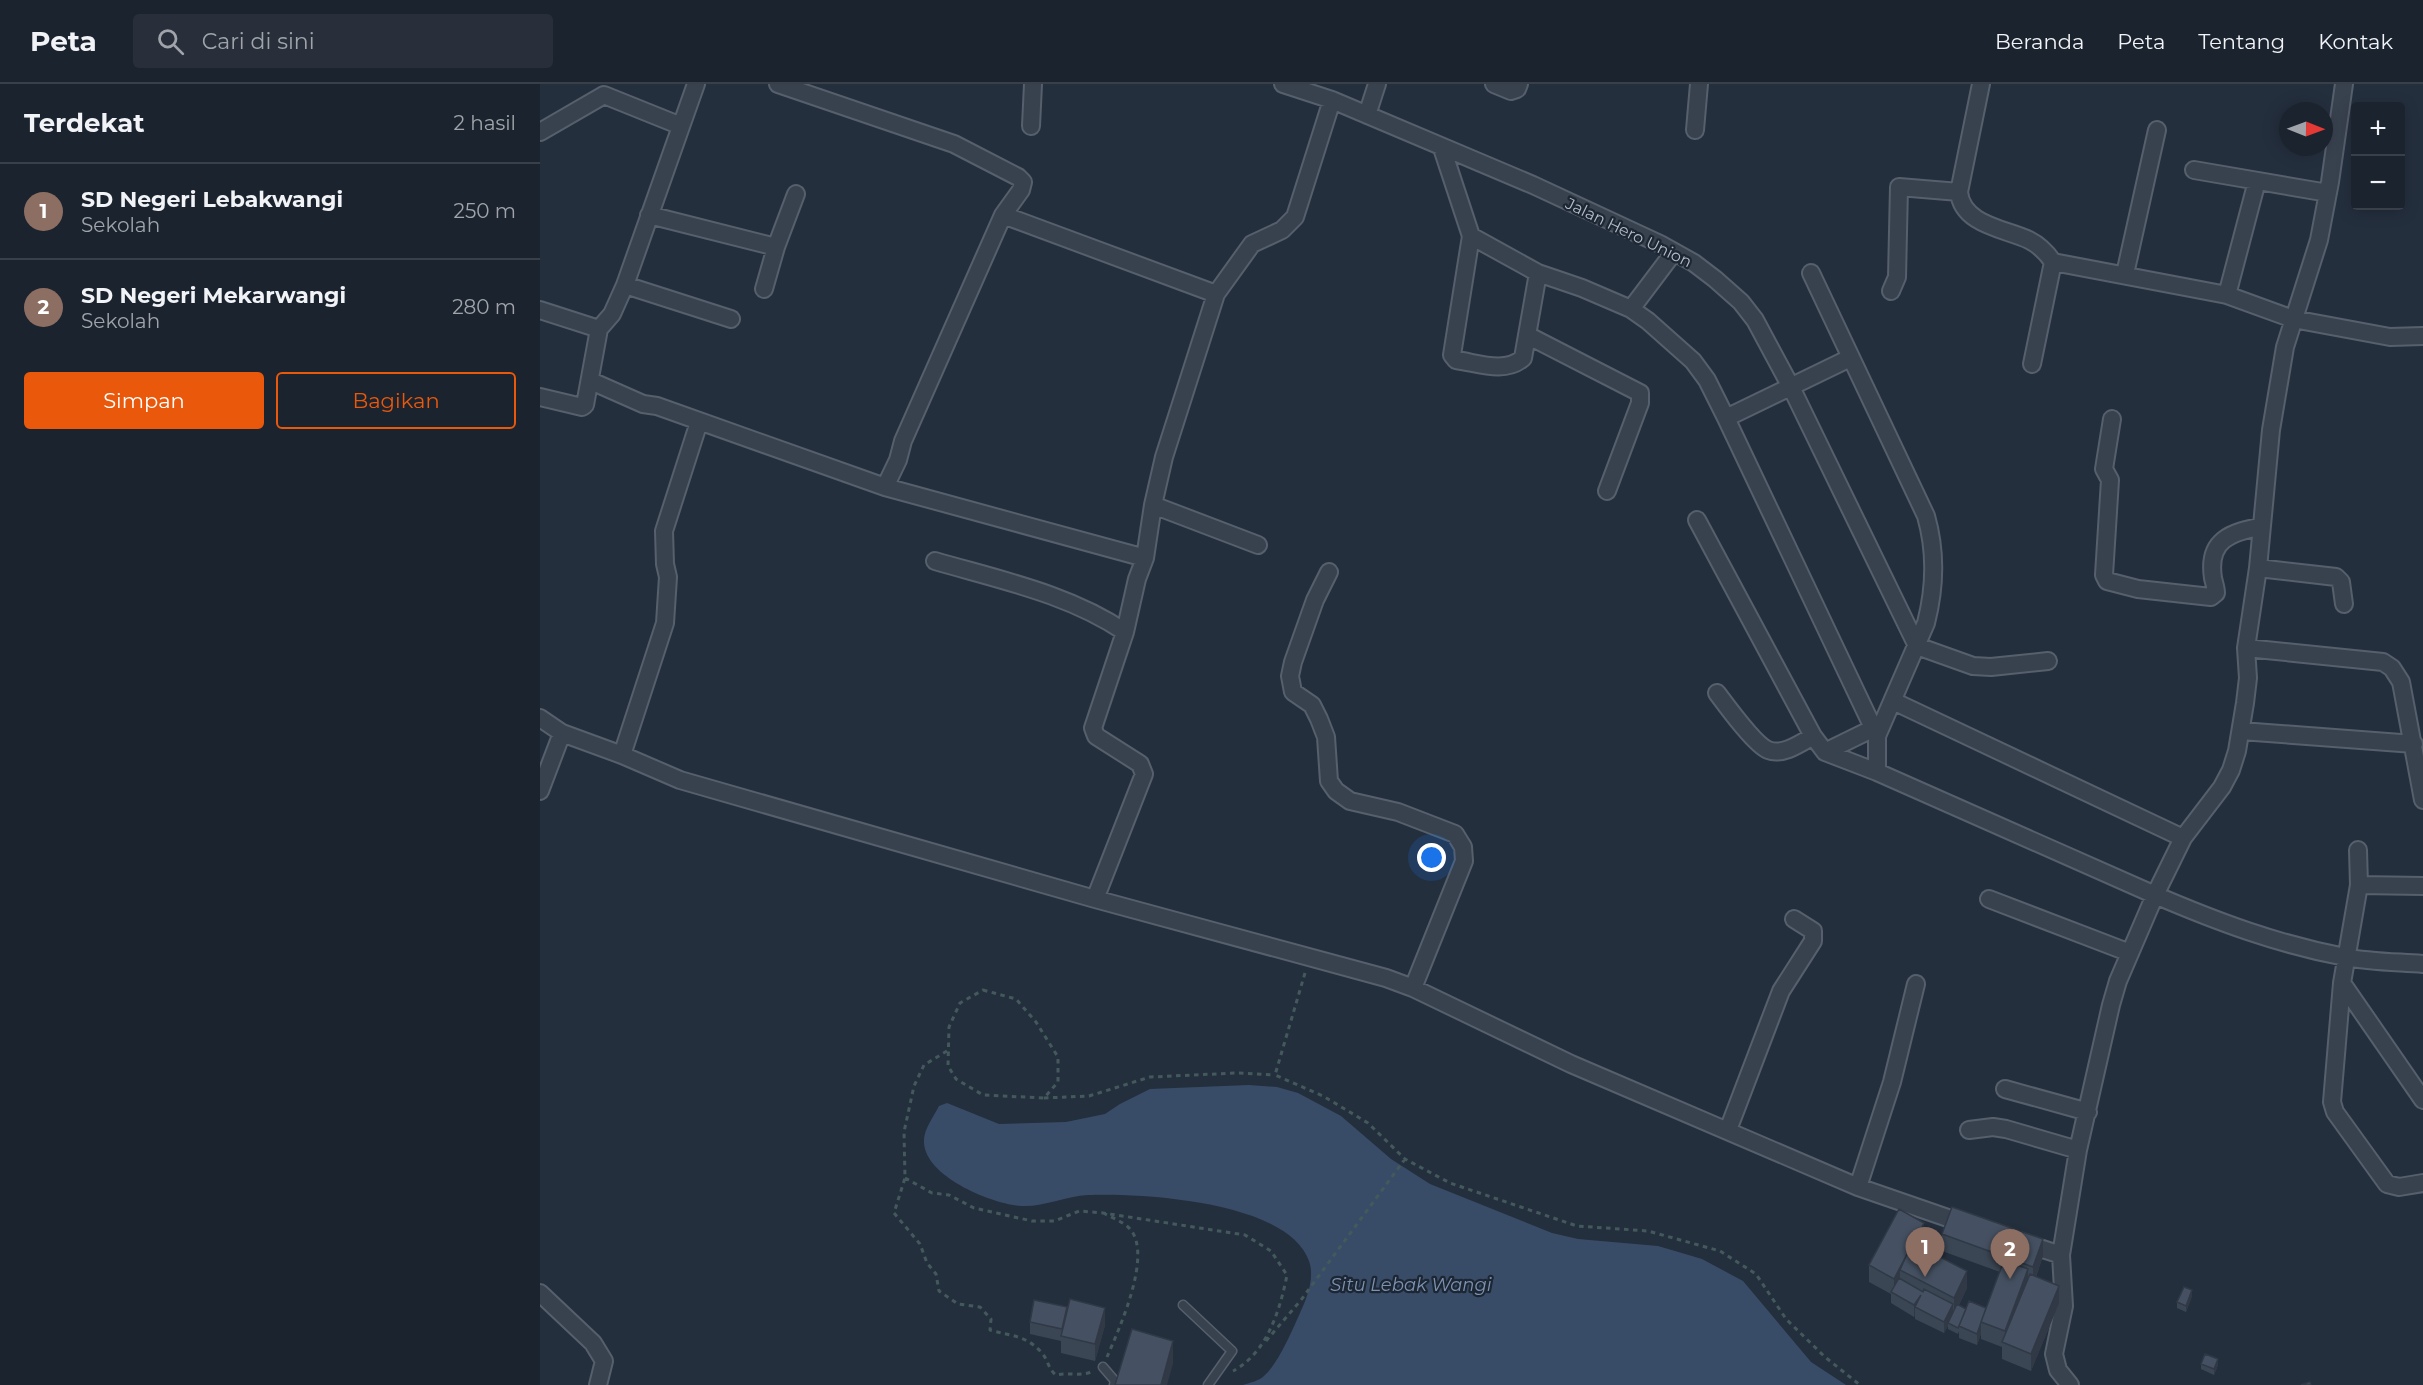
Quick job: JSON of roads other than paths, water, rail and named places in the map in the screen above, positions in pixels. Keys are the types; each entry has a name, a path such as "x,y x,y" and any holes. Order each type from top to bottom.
{"street":[{"path":"540,397 582,407 585,404 599,329 612,314 625,285 696,84"},
{"path":"778,84 812,98 954,144 1018,177 1023,182 1021,190 1003,215 885,487"},
{"path":"1031,126 1033,84"},
{"name":"Jalan Hero Union","path":"1283,84 1332,99 1533,185 1674,252 1694,263 1741,302 1755,320 1791,387 1917,646"},
{"path":"1367,115 1377,84"},
{"path":"1494,84 1511,91 1517,89 1519,84"},
{"path":"1695,130 1699,84"},
{"path":"1981,84 1959,192 1961,201 1972,216 1982,222 2029,240 2053,262 2125,274 2227,296 2293,319 2390,337 2423,336"},
{"path":"2070,1385 2058,1370 2054,1354 2064,1306 2061,1255 2078,1150 2111,1005 2130,953 2183,838 2222,787 2231,770 2241,731 2247,678 2246,648 2258,568 2271,430 2280,375 2293,319 2313,264 2328,193 2344,84"},
{"path":"540,132 604,95 681,126"},
{"path":"1095,899 1144,774 1140,764 1095,736 1093,728 1125,632 1137,579 1145,558 1153,505 1164,457 1216,294 1252,244 1282,230 1295,217 1332,99"},
{"path":"2125,274 2157,130"},
{"path":"1442,148 1470,236 1452,355 1456,360 1506,368 1523,358 1538,273"},
{"path":"2194,170 2328,193"},
{"path":"2227,296 2257,182"},
{"path":"1891,291 1897,278 1899,188 1959,192"},
{"path":"764,289 796,194"},
{"path":"649,215 777,247"},
{"path":"1003,215 1216,294"},
{"path":"1470,236 1538,273 1582,288 1631,309 1693,361 1707,380 1726,418 1876,732 1877,772"},
{"path":"1631,309 1674,252"},
{"path":"2032,364 2053,262"},
{"path":"1811,273 1926,516 1931,532 1934,572 1931,605 1917,646 1876,732 1825,752"},
{"path":"625,285 731,319"},
{"path":"540,310 599,329"},
{"path":"1527,335 1640,393 1640,403 1607,491"},
{"path":"1726,418 1850,358"},
{"path":"591,381 643,404 657,406 885,487 1145,558"},
{"path":"2112,419 2104,469 2110,480 2104,575 2107,581 2138,589 2211,597 2216,593 2213,577 2217,549 2224,538 2239,531 2262,526"},
{"path":"622,755 665,623 668,577 665,564 664,531 699,422"},
{"path":"1153,505 1258,545"},
{"path":"1696,520 1813,736 1825,752 1877,772 2227,926 2346,957 2423,964"},
{"path":"935,561 1035,590 1081,608 1125,632"},
{"path":"2258,568 2336,578 2341,582 2344,604"},
{"path":"1329,572 1316,600 1290,676 1293,692 1312,705 1326,737 1329,781 1336,791 1350,801 1398,812 1455,834 1463,848 1464,861 1413,988"},
{"path":"1917,646 1973,666 1991,667 2048,661"},
{"path":"2246,648 2383,662 2392,668 2401,682 2423,800"},
{"path":"1717,693 1740,724 1767,750 1780,751 1795,747 1813,736"},
{"path":"1893,700 2183,838"},
{"path":"540,718 562,733 680,780 1095,899 1386,978 1413,988 1571,1064 1858,1186 1988,1232"},
{"path":"2241,731 2414,744"},
{"path":"540,791 562,733"},
{"path":"2358,850 2359,885 2342,983 2332,1093 2335,1112 2387,1184 2399,1187 2423,1183"},
{"path":"2359,885 2423,886"},
{"path":"1989,898 2130,953"},
{"path":"1728,1130 1781,991 1813,941 1813,931 1794,919"},
{"path":"2342,983 2423,1100"},
{"path":"1858,1186 1889,1091 1916,984"},
{"path":"2005,1089 2088,1112"},
{"path":"1969,1130 1993,1127 2006,1129 2078,1150"},
{"path":"2009,1238 2061,1255"},
{"path":"540,1293 593,1343 604,1361 598,1385"}],"lane":[{"path":"1183,1305 1232,1351 1208,1385"},
{"path":"1103,1366 1115,1381 1114,1385"}],"water":[{"name":"Situ Lebak Wangi","path":"1249,1085 1277,1087 1298,1093 1341,1116 1391,1159 1430,1184 1552,1233 1578,1239 1658,1246 1702,1259 1743,1281 1811,1362 1846,1385 1243,1385 1262,1378 1269,1371 1289,1338 1305,1301 1311,1281 1311,1268 1296,1241 1273,1225 1244,1213 1176,1199 1088,1195 1030,1206 1009,1204 978,1194 948,1177 936,1167 924,1143 927,1129 939,1106 947,1103 999,1124 1066,1122 1105,1114 1150,1089"}],"place":[{"name":"SD Negeri Lebakwangi","path":"1925,1277"},
{"name":"SD Negeri Mekarwangi","path":"2010,1279"}]}
